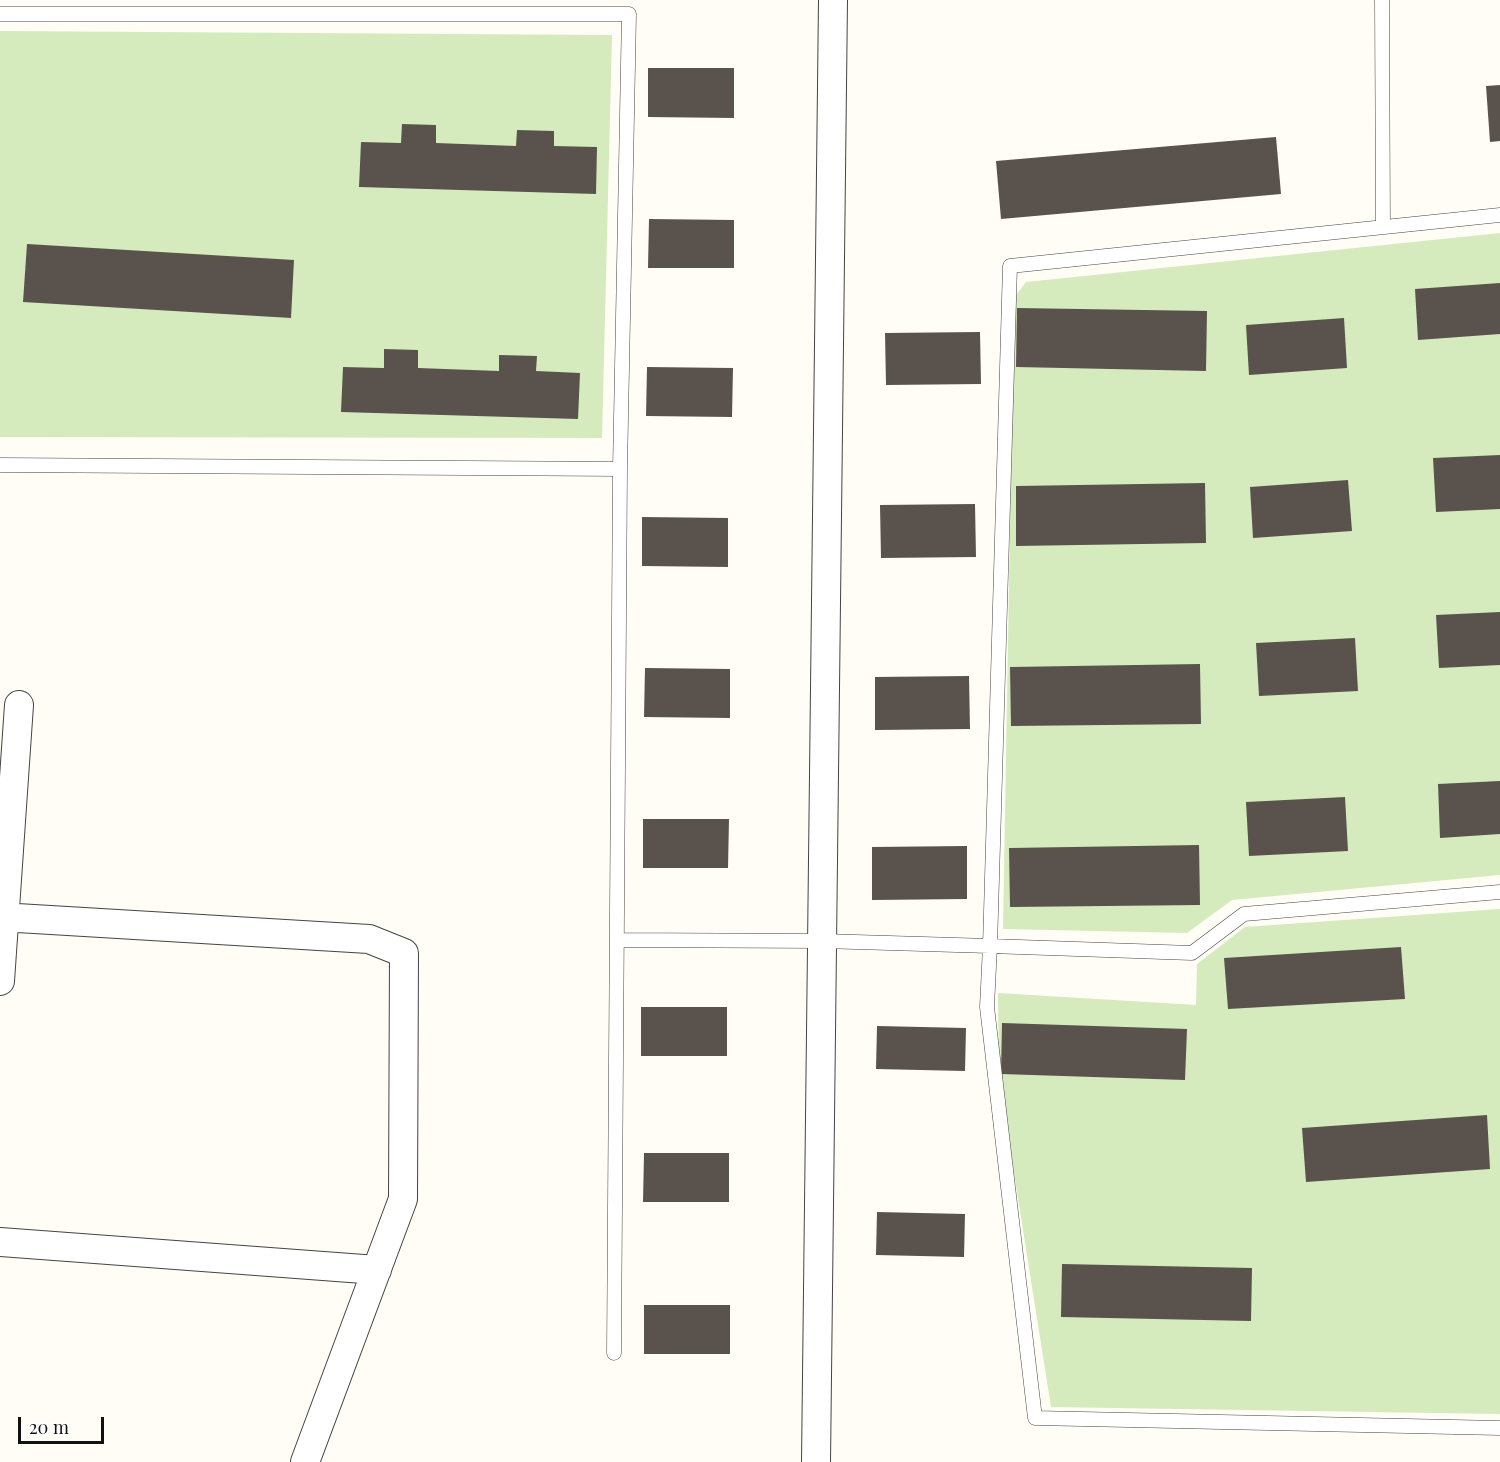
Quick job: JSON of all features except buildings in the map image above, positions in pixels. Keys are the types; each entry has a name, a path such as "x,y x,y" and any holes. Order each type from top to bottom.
{"street":[{"path":"816,1462 833,0"},
{"path":"0,981 2,917 20,705"},
{"path":"2,917 369,939 404,953 403,1199 305,1462"},
{"path":"0,1242 377,1270"}],"lane":[{"path":"1382,0 1383,227"},
{"path":"0,14 160,7 629,14 620,469 614,1353"},
{"path":"1500,215 1010,266 987,1007 1035,1418 1500,1428"},
{"path":"0,465 620,469"},
{"path":"617,940 822,941 1192,953 1244,914 1500,892"}],"green space":[{"path":"0,31 612,35 602,438 0,437"},
{"path":"1500,233 1500,875 1232,900 1187,933 1003,929 1014,298 1026,282"},
{"path":"1500,909 1500,1414 1051,1407 999,1078 998,993 1196,1005 1197,964 1245,927"}]}
